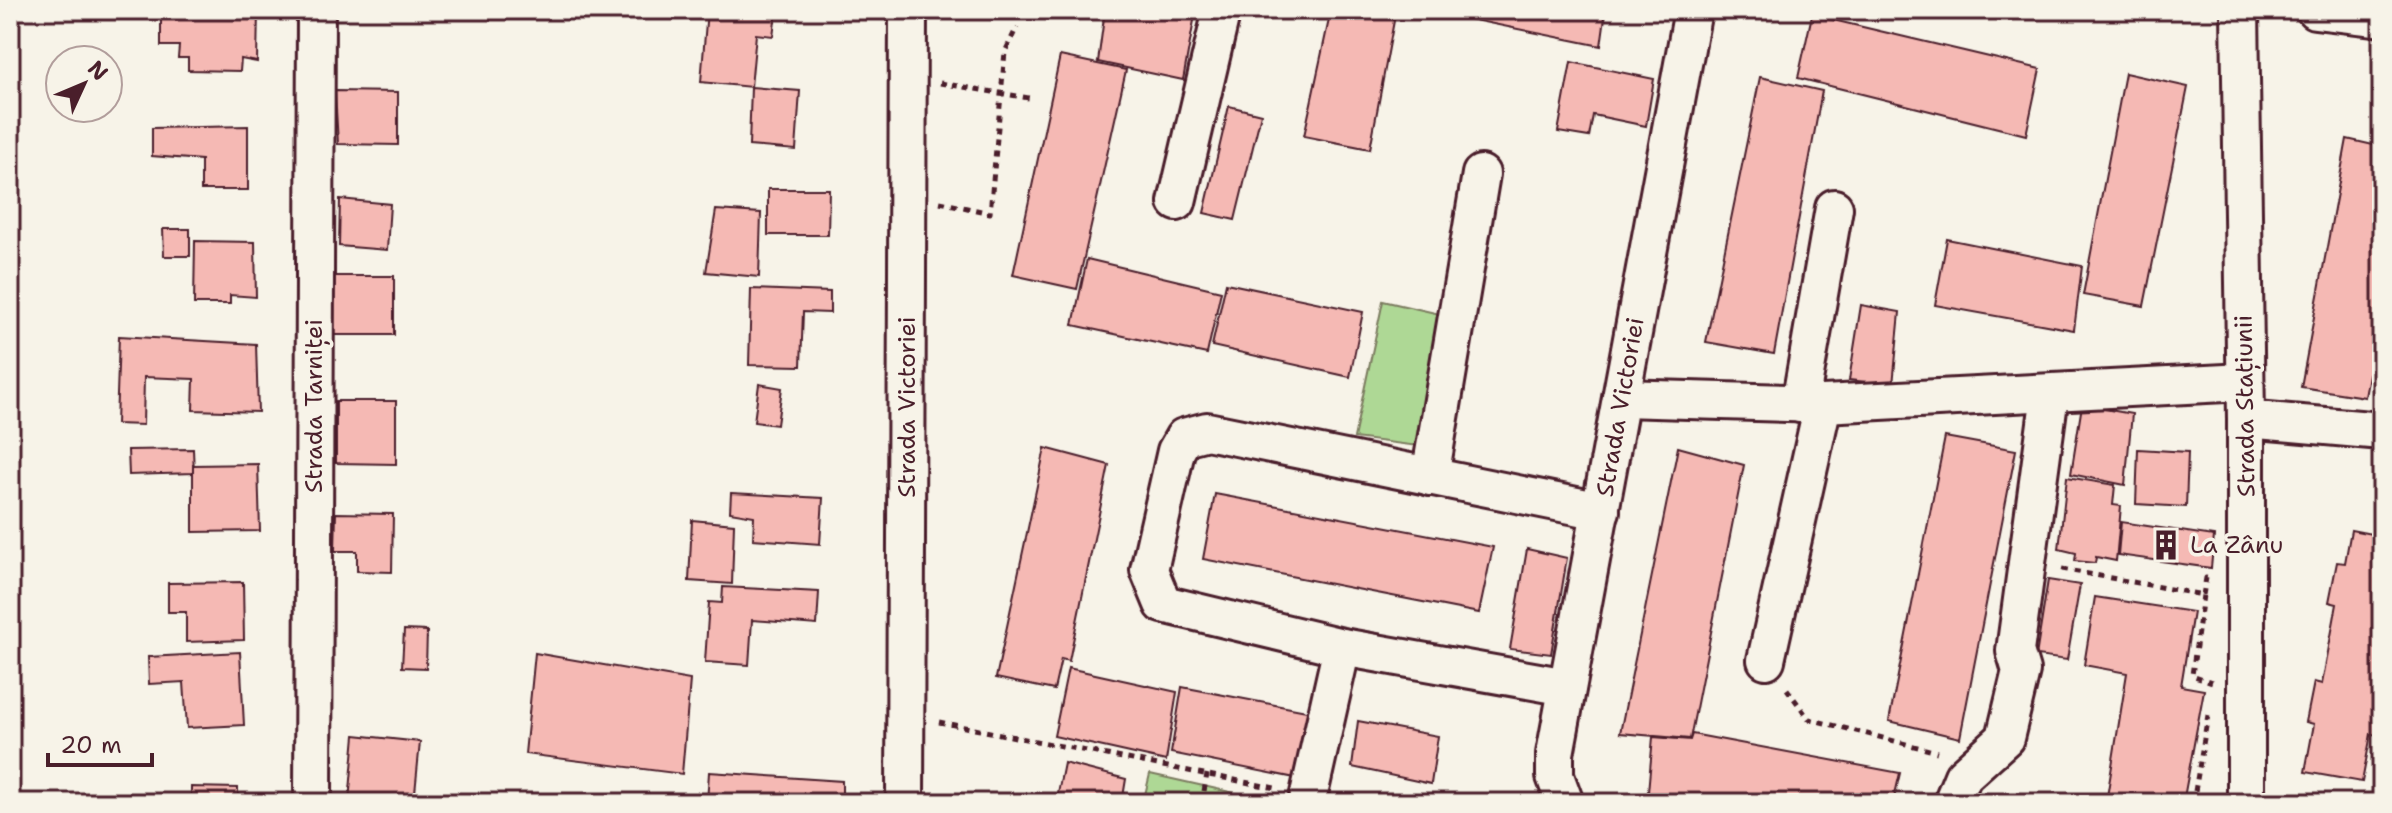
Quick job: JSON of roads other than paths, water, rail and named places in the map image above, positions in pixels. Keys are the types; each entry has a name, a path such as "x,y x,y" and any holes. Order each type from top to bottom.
{"street":[{"name":"Strada Tarniței","path":"313,803 316,10"},
{"name":"Strada Victoriei","path":"905,803 908,10"},
{"path":"1177,202 1222,10"},
{"name":"Strada Victoriei","path":"1565,803 1555,776 1567,687 1693,10"},
{"name":"Strada Stațiunii","path":"2240,10 2246,419 2246,803"},
{"path":"2315,10 2382,18"},
{"path":"1430,477 1481,174"},
{"path":"1766,660 1811,404 1834,208"},
{"path":"1621,398 1811,404 2245,382"},
{"path":"1952,803 1963,776 2005,738 2021,671 2015,651 2050,394"},
{"path":"2246,419 2382,431"},
{"path":"1567,687 1342,647 1163,604 1149,570 1176,451 1184,437 1207,431 1601,511"},
{"path":"1308,799 1342,647"}],"place":[{"name":"La Zânu","path":"2166,545"}]}
